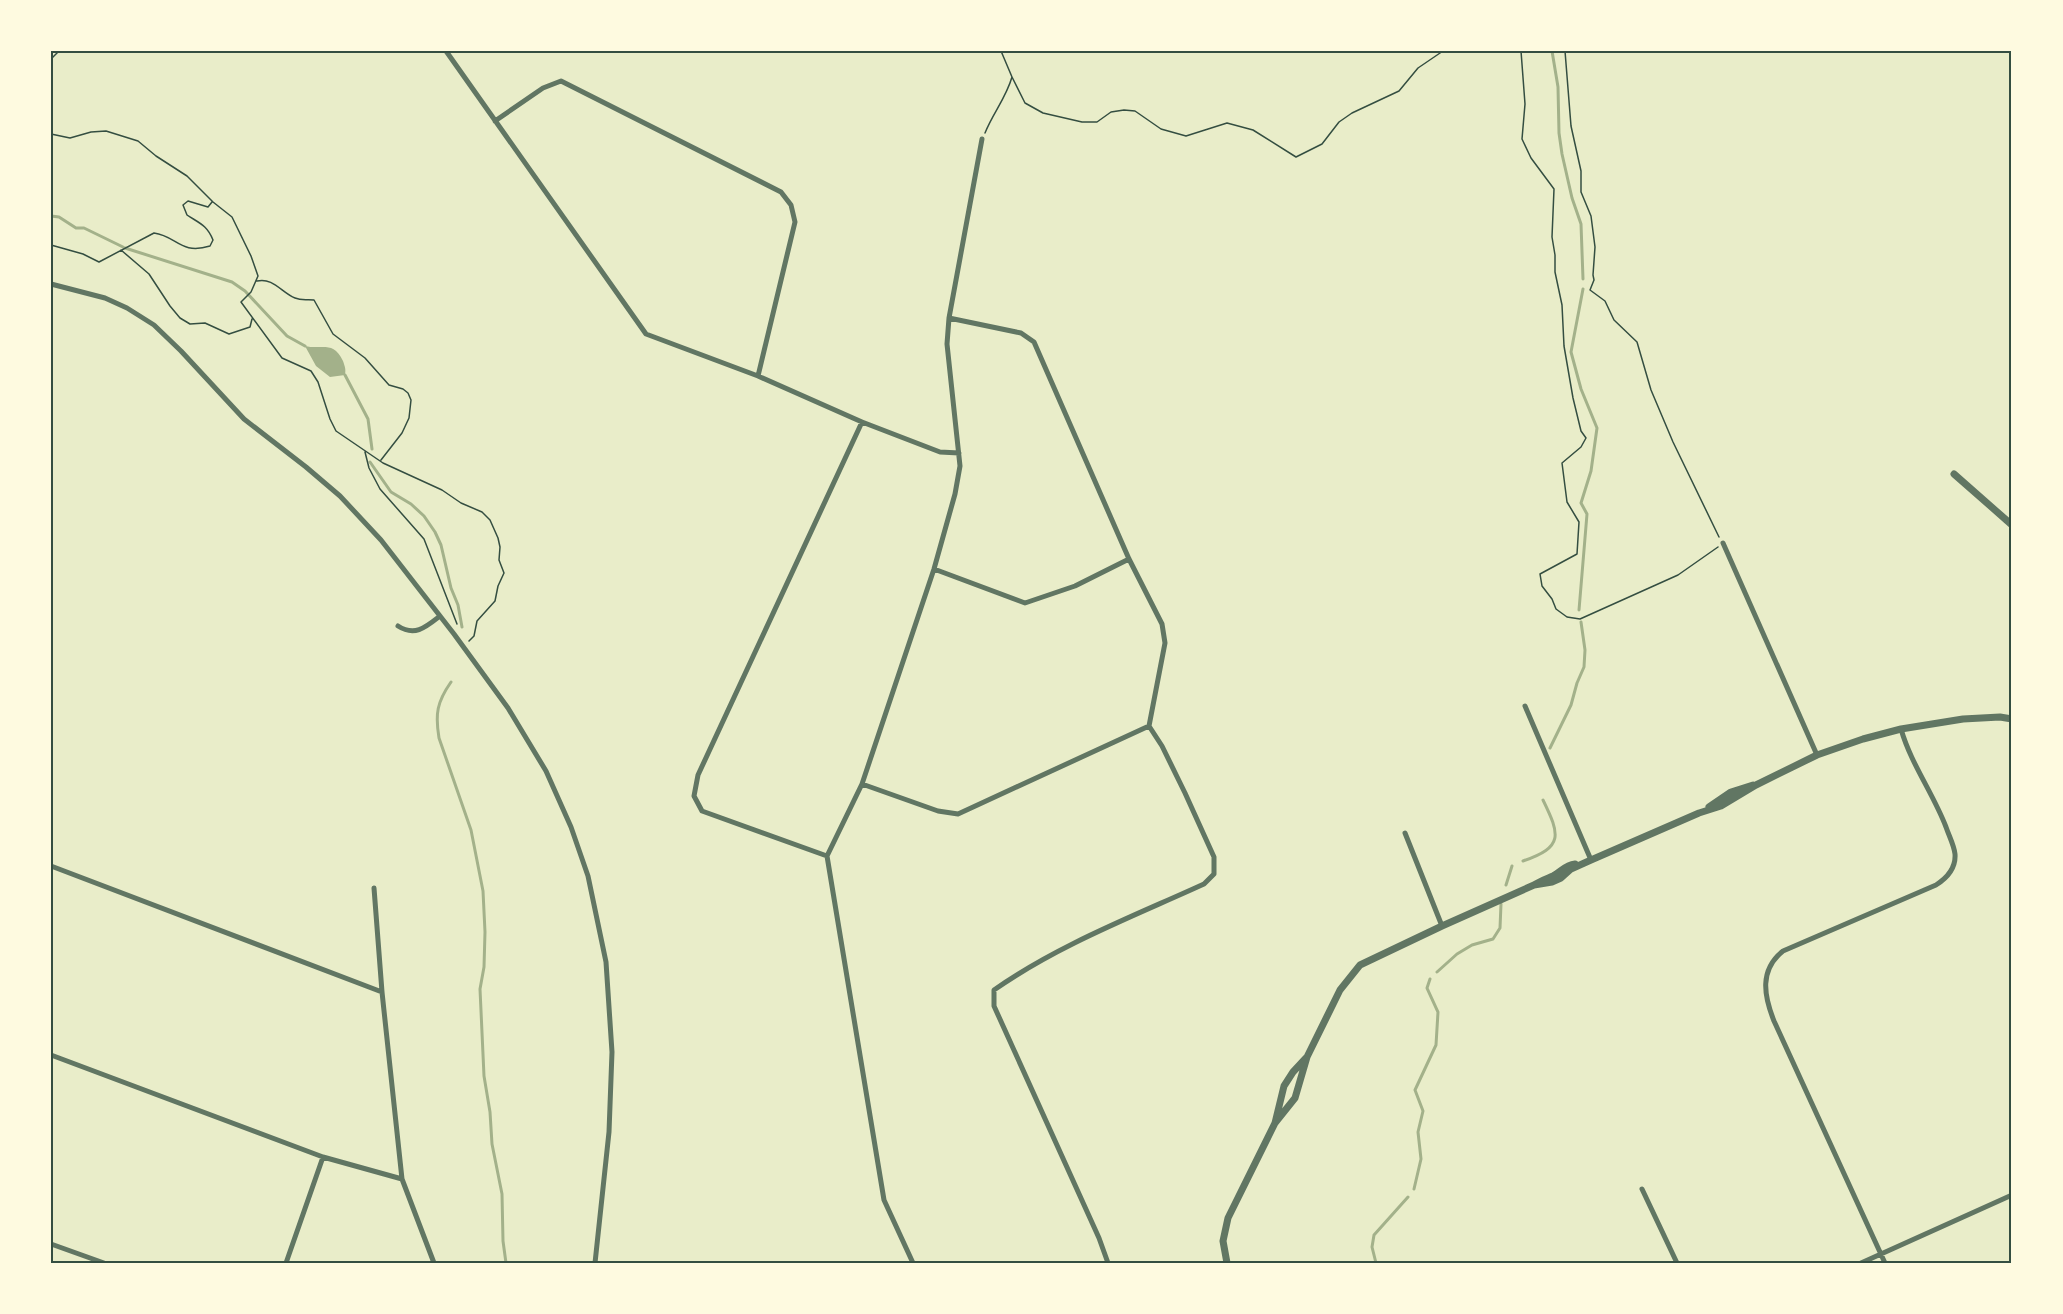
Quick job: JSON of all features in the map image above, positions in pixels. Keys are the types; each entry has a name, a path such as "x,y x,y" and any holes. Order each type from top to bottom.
{"street":[{"path":"446,51 646,334 758,376 862,422 940,452 959,453"},
{"path":"495,121 543,88 561,81 781,192 791,205 795,222 758,376"},
{"path":"914,1263 884,1200 827,856 862,784 934,569 955,494 960,466 947,345 949,318 982,139"},
{"path":"51,284 88,292 112,301 154,326 181,351 244,419 318,476 356,512 381,540 440,616 508,708 546,771 571,827 588,876 606,962 612,1052 609,1132 595,1263"},
{"path":"949,318 1021,333 1034,342 1129,559 1162,624 1165,643 1149,726 1162,746 1214,857 1214,874 1204,884 1084,938 1013,976 994,990 994,1006 1099,1238 1108,1263"},
{"path":"827,856 702,811 694,796 698,775 862,422"},
{"path":"1954,474 2012,525"},
{"path":"1723,543 1816,755"},
{"path":"934,569 1025,603 1075,586 1129,559"},
{"path":"398,627 411,632 418,631 440,616"},
{"path":"1525,706 1587,861"},
{"path":"1227,1263 1223,1241 1228,1218 1275,1123 1295,1098 1307,1057 1340,990 1360,965 1534,885 1565,867 1587,861 1700,813 1740,788 1756,785 1816,755 1901,729 1963,719 2000,717 2012,719"},
{"path":"862,784 938,811 958,814 1149,726"},
{"path":"1885,1263 1774,1021 1765,996 1767,974 1773,961 1783,951 1936,885 1951,870 1955,855 1951,839 1938,805 1906,747 1901,729"},
{"path":"1405,833 1442,926"},
{"path":"51,866 381,992"},
{"path":"374,888 381,992 402,1179 434,1263"},
{"path":"51,1054 323,1158 402,1179"},
{"path":"1275,1123 1284,1086 1307,1057"},
{"path":"286,1263 323,1158"},
{"path":"1642,1189 1677,1263"},
{"path":"1861,1263 2012,1195"},
{"path":"51,1244 104,1263"}],"path":[{"path":"51,59 59,51"},
{"path":"1001,51 1025,103 1043,113 1082,122 1097,122 1111,112 1135,111 1161,129 1186,136 1227,123 1253,130 1296,157 1322,144 1339,122 1352,113 1399,91 1418,68 1443,51"},
{"path":"1521,51 1525,104 1522,139 1531,158 1554,189 1552,237 1556,255 1555,272 1562,305 1564,346 1573,398 1581,431 1586,438 1581,447 1562,463 1561,469 1567,502 1579,522 1577,554 1543,572 1540,578 1556,609 1567,617 1580,619 1678,575 1723,543 1673,442 1651,390 1637,342 1614,320 1605,301 1590,290 1594,280 1595,247 1591,216 1581,192 1581,171 1571,126 1565,51"},
{"path":"982,139 991,118 1007,95 1012,77"},
{"path":"51,134 70,138 91,132 106,131 134,138 187,176 232,217 258,276 251,292 241,302 282,358 311,371 318,382 336,431 380,462 442,490 461,503 482,512 490,520 498,538 499,560 504,573 495,601 477,621 474,636 463,647"},
{"path":"51,245 83,254 99,262 154,233 190,248 200,249 210,246 213,240 209,230 202,222 187,215 183,205 188,201 208,207 213,202"},
{"path":"120,250 149,274 170,306 185,322 205,323 229,334 250,327 252,317"},
{"path":"256,281 261,279 268,281 302,301 314,300 333,334 365,358 388,385 403,389 408,393 411,400 409,418 402,433 380,462"},
{"path":"365,453 369,468 380,489 424,539 458,626"}],"shaded area":[{"path":"305,346 327,347 335,350 343,361 345,375 330,377 316,366"}],"waterway":[{"path":"1552,51 1558,87 1562,154 1572,198 1581,224 1583,279"},
{"path":"51,216 59,217 76,228 84,228 123,247"},
{"path":"125,248 232,282 245,291 287,336 305,346"},
{"path":"1579,610 1587,514 1581,503 1591,471 1597,428 1581,389 1571,352 1583,289"},
{"path":"345,375 368,419 372,449"},
{"path":"370,462 391,492 411,504 424,516 435,532 441,545 462,627"},
{"path":"1550,748 1571,705 1584,667 1585,650 1581,622"},
{"path":"451,682 440,702 437,715 438,730 471,830 483,891 484,967 480,989 484,1076 492,1144 502,1194 506,1263"},
{"path":"1523,861 1546,850 1555,838 1553,822 1543,800"},
{"path":"1506,885 1512,866"},
{"path":"1437,972 1457,954 1472,945 1493,939 1500,928 1501,904"},
{"path":"1414,1189 1421,1159 1418,1132 1423,1111 1415,1090 1436,1045 1438,1012 1427,988 1430,979"},
{"path":"1376,1263 1372,1247 1374,1235 1408,1197"}]}
